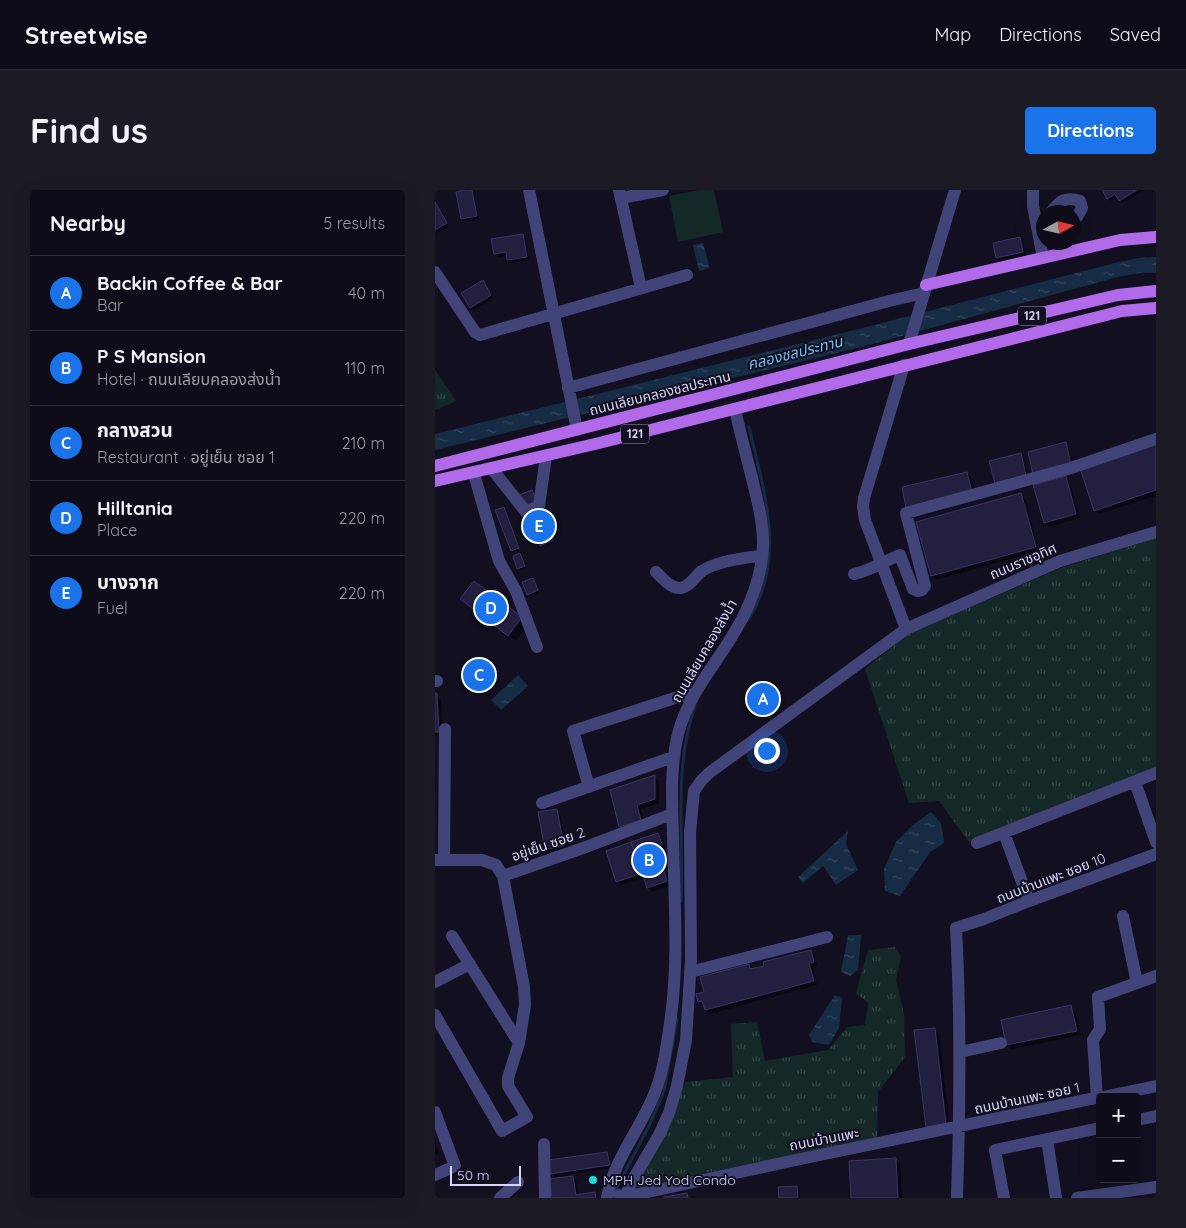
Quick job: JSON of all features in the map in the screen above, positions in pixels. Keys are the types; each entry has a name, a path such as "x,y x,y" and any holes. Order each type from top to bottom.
{"main road":[{"path":"925,289 1120,240 1156,237"},
{"name":"ถนนเลียบคลองชลประทาน","path":"435,466 909,344 1118,295 1156,291"},
{"name":"121","path":"435,482 474,474 1122,311 1156,308"},
{"path":"938,338 919,346 915,354 917,358 941,356"},
{"path":"837,363 857,370 893,362 894,365 889,369"}],"street":[{"path":"529,190 577,430"},
{"path":"641,288 620,194 663,190"},
{"path":"909,344 955,190"},
{"path":"1033,190 1033,206 1036,211"},
{"path":"1057,205 1059,202 1071,198 1080,201 1081,210"},
{"path":"1043,250 1043,258"},
{"path":"435,272 475,332 480,335 687,275"},
{"path":"568,388 889,301 925,289"},
{"path":"904,365 864,498 863,507 865,520 906,628"},
{"name":"ถนนเลียบคลองส่งน้ำ","path":"607,1194 615,1169 654,1096 665,1057 674,968 673,757 683,717 693,694 735,632 749,604 758,578 762,555 763,543 759,509 735,409"},
{"path":"854,574 900,555 913,589 917,591 922,590 925,586 906,513 1071,468 1156,439"},
{"path":"492,469 526,512 539,506 546,456"},
{"path":"474,474 499,561 516,591 537,647"},
{"name":"ถนนราชอุทิศ","path":"694,791 709,773 906,628 1060,561 1156,532"},
{"path":"656,572 668,584 682,588 702,571 721,563 762,555"},
{"path":"589,787 573,731 681,696 693,694"},
{"path":"439,860 445,729"},
{"path":"542,803 673,757"},
{"path":"977,843 1156,774"},
{"path":"1135,782 1156,842"},
{"path":"607,1194 624,1197 659,1135 669,1113 677,1086 686,1040 690,972 690,832 694,791 673,794"},
{"name":"อยู่เย็น ซอย 2","path":"439,860 482,860 496,865 503,876 672,814"},
{"path":"1004,833 1029,901"},
{"name":"ถนนบ้านแพะ ซอย 10","path":"960,1052 960,997 956,928 1156,854"},
{"path":"435,1015 502,1131 527,1117 508,1086 508,1078 519,1043 525,1005 524,987 503,876"},
{"path":"1123,916 1137,983"},
{"path":"452,936 519,1043"},
{"path":"690,972 827,937"},
{"path":"435,982 470,964"},
{"path":"1100,1093 1093,1040 1100,1029 1098,997 1156,976"},
{"path":"957,1198 960,1127 960,1052 1001,1043"},
{"name":"ถนนบ้านแพะ ซอย 1","path":"1120,1093 1156,1086"},
{"name":"ถนนบ้านแพะ ซอย 1","path":"960,1127 1096,1098"},
{"path":"435,1112 455,1166 435,1175"},
{"path":"1141,1120 1156,1118"},
{"name":"ถนนบ้านแพะ","path":"624,1197 960,1127"},
{"path":"1004,1198 995,1150 1096,1129"},
{"path":"1047,1139 1056,1198"},
{"path":"543,1144 545,1198"},
{"path":"500,1198 518,1182"},
{"path":"1113,1183 1115,1192"},
{"path":"1077,1198 1156,1187"}],"green space":[{"path":"699,190 714,190 723,232 678,242 669,196"},
{"path":"435,370 456,401 435,410"},
{"path":"1156,538 1156,768 969,842 939,801 909,803 865,669 907,635 1061,568"},
{"path":"895,947 901,956 896,980 904,1014 905,1057 878,1092 877,1138 636,1187 663,1134 685,1082 733,1077 731,1024 757,1022 765,1061 828,1050 847,1027 865,1025 868,1003 856,993 868,950"}],"water":[{"path":"703,243 710,268 699,271 693,245"},
{"name":"คลองชลประทาน","path":"1156,257 1156,273 1140,273 1118,277 865,346 435,450 435,434 859,329 1115,263 1138,258"},
{"path":"518,675 528,686 501,710 491,700"},
{"path":"931,812 941,823 944,843 930,852 900,896 885,891 884,869 896,842 913,825"},
{"path":"848,831 846,844 858,870 836,885 823,866 803,883 798,877"},
{"path":"848,935 861,935 858,970 850,976 841,972"},
{"path":"835,995 842,998 839,1028 829,1045 812,1042 809,1035"}],"building":[{"path":"472,190 477,216 461,219 456,192"},
{"path":"1102,190 1137,190 1119,201 1115,194 1107,199"},
{"path":"435,202 447,223 435,230"},
{"path":"523,234 527,257 507,260 506,252 494,254 491,239"},
{"path":"1020,237 1023,252 996,258 993,243"},
{"path":"483,280 491,295 470,308 461,293"},
{"path":"1066,442 1071,465 1033,474 1028,452"},
{"path":"1156,443 1156,490 1094,511 1080,468"},
{"path":"1021,453 1026,476 995,483 989,461"},
{"path":"967,472 972,492 906,508 902,487"},
{"path":"1066,476 1076,514 1044,523 1033,485"},
{"path":"532,490 553,540 540,546 519,495"},
{"path":"1021,493 1036,547 931,576 916,522"},
{"path":"504,507 519,548 511,551 495,510"},
{"path":"520,553 525,566 517,569 513,556"},
{"path":"533,578 538,590 527,595 522,582"},
{"path":"474,581 522,617 508,636 460,599"},
{"path":"486,665 489,682 472,684 469,668"},
{"path":"435,693 437,693 439,732 435,732"},
{"path":"655,775 655,799 637,805 641,820 619,827 610,790"},
{"path":"557,809 564,846 545,850 538,812"},
{"path":"658,833 662,844 656,846 667,881 647,888 631,842"},
{"path":"631,842 642,873 616,882 606,851"},
{"path":"811,950 814,962 809,963 814,981 705,1010 702,1001 698,1002 696,994 704,992 700,977 749,964 750,969 764,966 763,962"},
{"path":"1071,1005 1077,1031 1006,1045 1001,1020"},
{"path":"935,1028 946,1124 926,1127 914,1030"},
{"path":"607,1152 610,1165 550,1174 548,1160"},
{"path":"896,1158 898,1198 851,1198 849,1161"},
{"path":"573,1176 576,1195 595,1192 596,1198 552,1198 549,1179"},
{"path":"797,1186 798,1198 779,1198 778,1187"},
{"path":"687,1193 688,1198 664,1198 664,1197"}],"waterway":[{"path":"748,620 760,597 767,573 769,549 766,500 749,427"},
{"path":"681,901 682,778 688,730 695,706"},
{"path":"614,1193 649,1126 664,1091 677,1019"}],"place":[{"name":"บางจาก","path":"539,526"},
{"name":"Hilltania","path":"491,608"},
{"name":"กลางสวน","path":"479,675"},
{"name":"Backin Coffee & Bar","path":"763,699"},
{"name":"P S Mansion","path":"649,860"},
{"name":"MPH Jed Yod Condo","path":"593,1180"}]}
